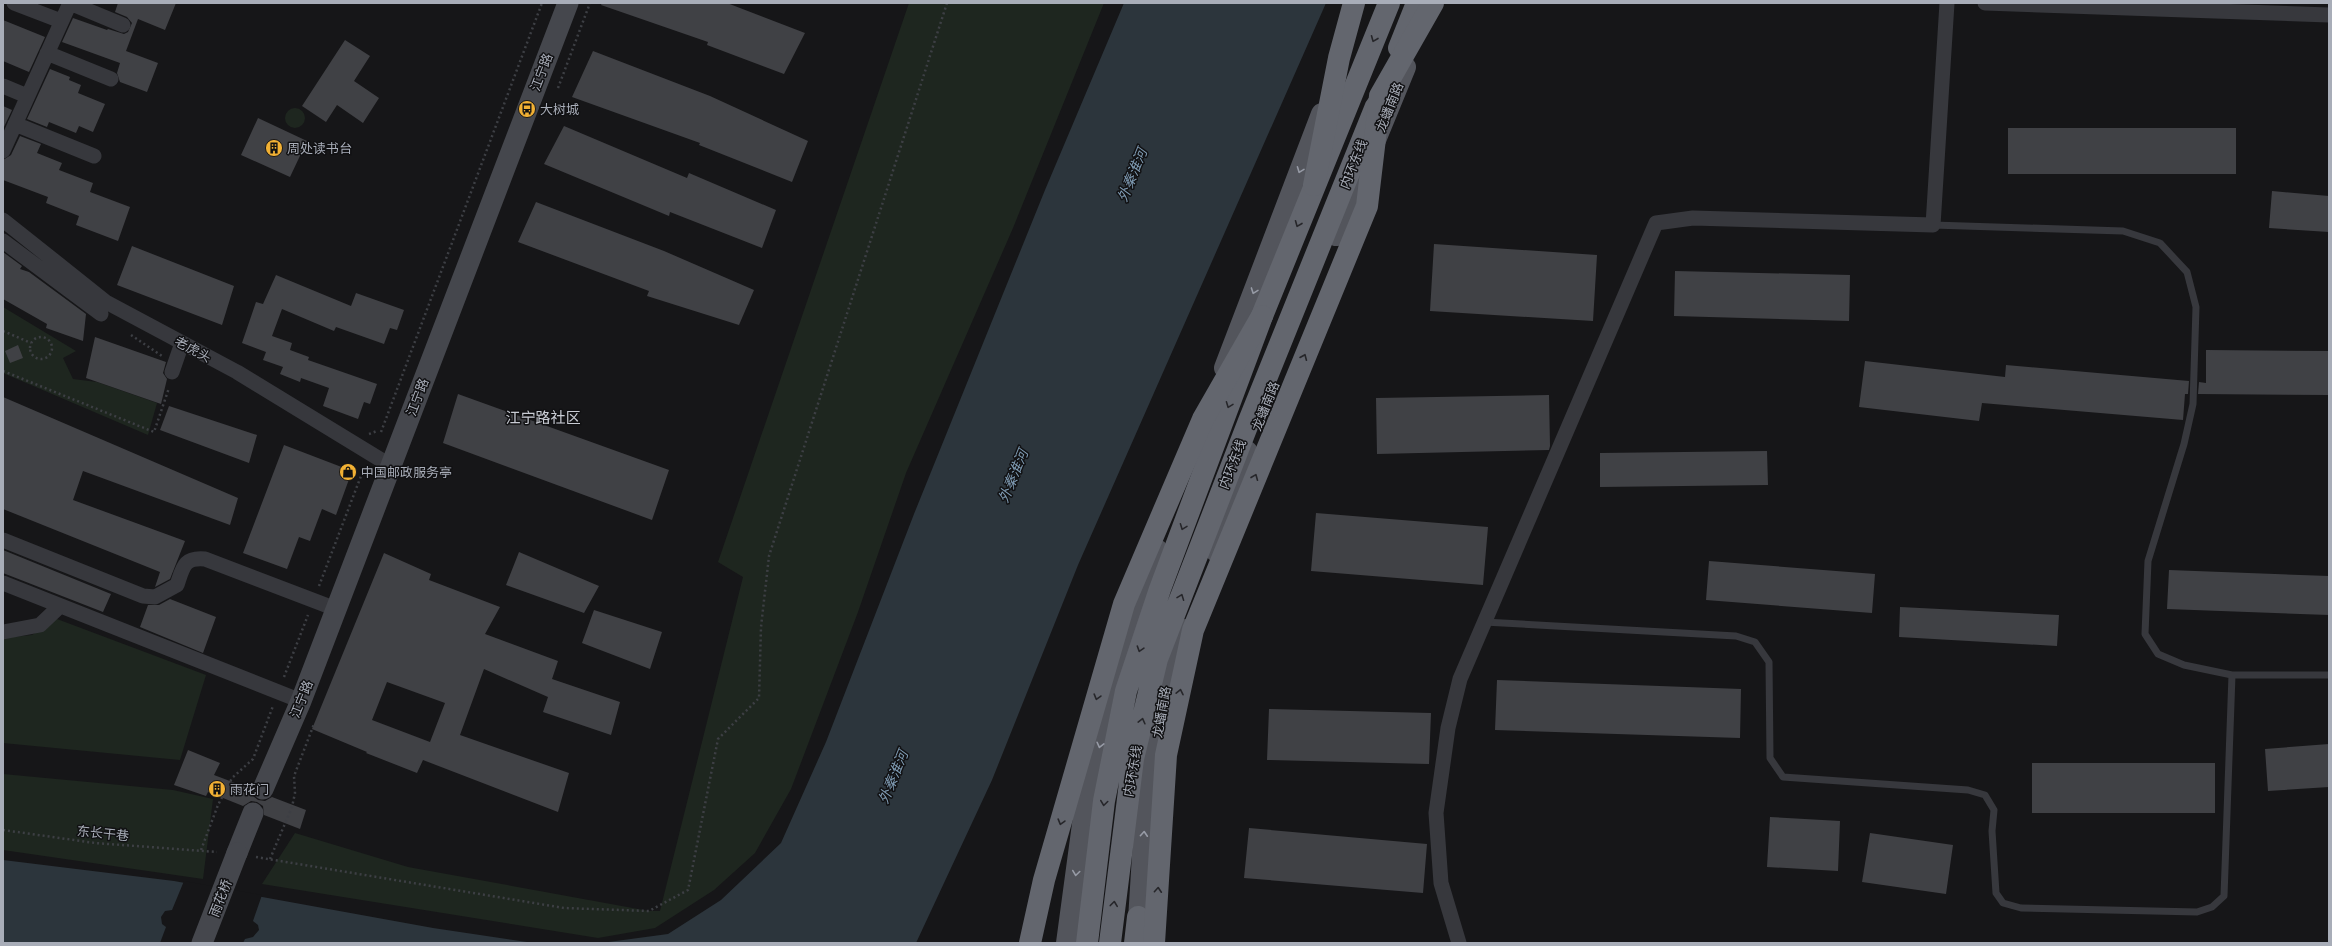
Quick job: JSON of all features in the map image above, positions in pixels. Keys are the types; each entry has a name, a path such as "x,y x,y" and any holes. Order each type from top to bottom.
{"highway":[{"path":"1314,185 1338,58 1354,3"},
{"name":"内环东线","path":"1087,943 1104,800 1126,691 1160,589 1262,316 1389,3"},
{"name":"内环东线","path":"1110,943 1133,760 1157,659 1249,421 1417,3"},
{"path":"1154,943 1166,755 1193,630 1367,206 1380,96 1432,3"},
{"path":"1030,943 1044,880 1124,604 1203,419 1262,316"},
{"path":"1136,943 1138,917"}],"main road":[{"path":"1067,943 1086,802 1132,620 1270,246 1366,3"},
{"name":"龙蟠南路","path":"1138,917 1147,791 1166,684 1220,541 1246,454 1432,3"}],"street":[{"path":"14,3 61,22"},
{"path":"3,151 46,53 70,3 123,25"},
{"name":"江宁路","path":"263,789 301,701 568,3"},
{"path":"1459,943 1441,883 1436,813 1448,728 1458,686 1484,622 1656,223 1693,218 1933,225 1947,3"},
{"path":"1985,3 2329,14"},
{"path":"46,53 111,79"},
{"path":"3,86 27,96"},
{"path":"15,124 94,156"},
{"name":"老虎头","path":"3,220 106,302 237,372 391,466"},
{"path":"3,241 101,314"},
{"path":"173,368 182,343"},
{"path":"3,540 143,596 155,597 177,585 185,564 194,558 205,559 336,609"},
{"path":"3,583 301,701"},
{"path":"3,632 40,626 60,606"},
{"path":"239,855 253,813"},
{"name":"雨花桥","path":"202,943 239,855"}],"lane":[{"path":"1933,225 2123,231 2160,243 2187,272 2196,307 2193,404 2184,444 2148,561 2145,634 2158,654 2184,665 2232,675 2329,675"},
{"path":"1484,622 1736,636 1755,642 1769,662 1770,758 1783,777 1968,790 1985,795 1994,810 1992,831 1996,893 2003,903 2021,908 2197,912 2212,907 2224,896 2232,675"}],"path":[{"path":"381,432 542,3"},
{"path":"557,91 590,3"},
{"name":"东长干巷","path":"3,830 95,843 201,850 270,859 564,908 649,911 688,890 718,739 759,698 761,627 769,556 947,3"},
{"path":"3,331 32,343"},
{"path":"3,372 154,432 168,392 173,368 126,331"},
{"path":"40,337 46,338 51,343 51,353 42,359 34,357 31,350 32,343 40,337"},
{"path":"201,850 218,805 232,778 253,759 361,476"},
{"path":"270,859 292,808 295,793 294,776 316,717"}],"shaded area":[{"path":"909,3 1104,3 1013,228 906,473 858,612 791,789 755,853 714,890 655,928 598,938 262,884 295,833 408,867 649,911 660,911 743,577 718,562"},
{"path":"291,108 299,108 305,114 305,122 299,128 291,128 285,122 285,114"},
{"path":"3,307 76,351 63,358 73,379 97,382 157,403 148,435 3,373"},
{"path":"57,619 206,675 180,760 3,743 3,638 32,635"},
{"path":"3,774 173,790 213,799 203,879 3,850"}],"water":[{"name":"外秦淮河","path":"1124,3 1326,3 1078,565 992,780 916,943 601,943 668,934 721,900 781,843 826,742 914,514 1045,190"},
{"path":"3,860 174,881 433,928 534,943 3,943"}],"pier":[{"path":"184,881 262,895 253,921 258,925 259,930 253,937 245,939 243,943 160,943 166,927 162,924 161,917 165,911 172,910"}],"building":[{"path":"118,3 176,3 165,30 138,19 126,51 158,63 147,92 120,82 117,73 120,63 62,42 73,18 107,30 108,29 124,34 128,32 132,23 127,17 115,12"},
{"path":"602,3 727,3 805,33 784,74 707,45 708,42 601,5"},
{"path":"3,20 45,37 29,72 3,61"},
{"path":"345,40 370,56 354,81 379,98 363,123 337,105 326,122 302,106"},
{"path":"593,51 710,96 808,141 792,182 699,145 700,143 572,97"},
{"path":"50,69 70,77 69,80 81,85 78,93 105,104 93,132 79,126 76,133 49,122 47,127 27,119"},
{"path":"3,106 12,110 3,129"},
{"name":"周处读书台","path":"258,118 307,141 290,177 241,155"},
{"path":"564,126 687,178 689,173 776,210 762,248 670,212 669,216 544,164"},
{"path":"2008,128 2236,128 2236,174 2008,174"},
{"path":"20,136 41,144 37,153 62,163 59,170 93,183 90,192 130,207 118,241 76,225 79,216 46,203 48,197 3,180 3,160 11,155"},
{"path":"2272,191 2329,196 2329,232 2269,228"},
{"path":"536,202 664,251 754,290 739,325 647,296 649,291 518,242"},
{"path":"1434,244 1597,255 1593,321 1430,311"},
{"path":"132,246 234,286 222,325 117,285"},
{"path":"3,252 22,266 20,269 29,272 86,314 83,341 46,328 47,324 3,299"},
{"path":"1675,271 1850,275 1849,321 1674,316"},
{"path":"276,275 351,306 356,293 404,310 397,330 390,328 384,344 336,327 334,331 282,309 272,336 292,343 290,350 309,357 308,360 377,384 370,404 364,402 358,419 323,406 329,388 301,378 300,382 280,374 283,367 263,360 266,352 242,343 256,302 263,304"},
{"path":"95,337 166,362 163,373 167,379 161,404 86,378"},
{"path":"18,345 23,358 10,363 5,351"},
{"path":"2206,350 2329,351 2329,395 2198,394 2199,382 2206,383"},
{"path":"1865,361 2005,377 2006,365 2189,381 2188,394 2185,394 2183,420 1982,403 1979,421 1859,407"},
{"path":"458,394 669,470 652,520 443,443"},
{"path":"1549,395 1549,450 1377,454 1376,398"},
{"path":"3,397 238,498 230,525 83,471 73,500 185,541 170,579 155,587 160,572 3,509"},
{"path":"169,406 257,435 249,463 160,430"},
{"path":"284,445 352,471 336,515 322,509 310,541 299,537 287,569 243,553"},
{"path":"1767,451 1768,485 1600,487 1600,453"},
{"path":"1316,513 1488,527 1483,585 1311,571"},
{"path":"3,550 111,594 103,612 3,573"},
{"path":"519,552 599,586 584,613 506,585"},
{"path":"384,553 431,574 429,580 500,607 485,634 558,661 552,679 620,702 611,735 543,712 548,697 484,669 460,735 569,773 558,812 423,760 417,773 366,753 367,752 312,729","holes":["387,682 445,703 430,742 372,720"]},
{"path":"1709,561 1875,574 1872,613 1706,600"},
{"path":"2169,570 2329,576 2329,615 2167,609"},
{"path":"170,599 216,617 203,653 140,627 148,605 159,605"},
{"path":"1900,607 2059,615 2057,646 1899,637"},
{"path":"594,610 662,632 650,669 582,643"},
{"path":"1497,680 1741,689 1740,738 1495,730"},
{"path":"1269,709 1431,713 1429,764 1267,760"},
{"path":"2329,744 2329,787 2268,791 2265,749"},
{"name":"雨花门","path":"188,750 220,763 214,775 251,789 253,796 258,800 265,801 272,797 306,810 300,829 264,815 263,806 257,802 251,801 243,806 208,792 206,796 174,785"},
{"path":"2032,763 2215,763 2215,813 2032,813"},
{"path":"1770,817 1840,821 1838,871 1767,867"},
{"path":"1249,828 1427,844 1423,893 1244,878"},
{"path":"1870,833 1953,845 1946,894 1862,882"}],"place":[{"name":"大树城","path":"527,109"},
{"name":"周处读书台","path":"274,148"},
{"name":"中国邮政服务亭","path":"348,472"},
{"name":"雨花门","path":"217,789"}],"district":[{"name":"江宁路社区","path":"543,418"}]}
